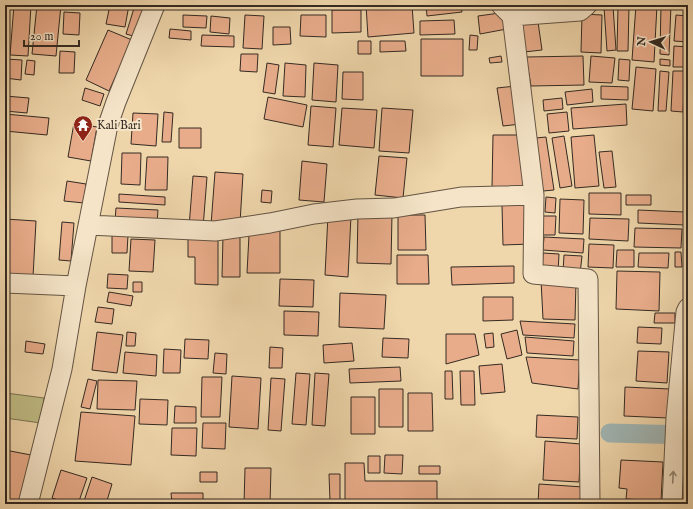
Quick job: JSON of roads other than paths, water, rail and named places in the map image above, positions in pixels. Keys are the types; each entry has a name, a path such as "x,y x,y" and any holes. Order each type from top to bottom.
{"street":[{"path":"28,504 62,369 76,286 108,125 155,5"},
{"path":"587,5 580,11 507,11 534,195 533,274 588,279 590,504"},
{"path":"88,225 216,232 314,214 357,209 394,208 461,197 534,195"},
{"path":"5,283 76,286"},
{"path":"672,504 676,418 686,312 688,308"}],"waterway":[{"path":"610,433 688,435"}],"place":[{"name":"Kali Bari","path":"83,142"}]}
